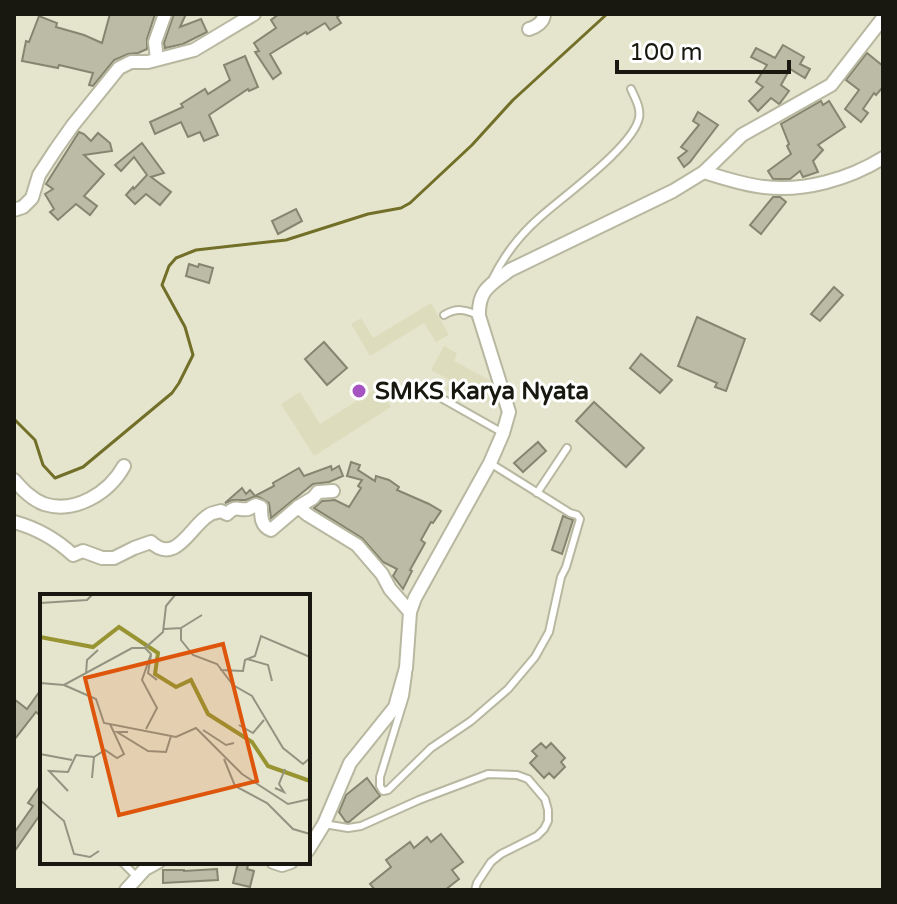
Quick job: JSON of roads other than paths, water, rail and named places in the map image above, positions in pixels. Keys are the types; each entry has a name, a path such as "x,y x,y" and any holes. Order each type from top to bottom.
{"street":[{"path":"157,59 155,42 165,14"},
{"path":"14,210 23,207 32,198 39,175 73,125 119,68 131,62 148,62 202,47 254,14"},
{"path":"529,29 539,25 544,14"},
{"path":"310,847 324,824 350,763 395,707 406,668 410,612 415,598 490,463 503,433 509,412 479,316 478,300 490,285 510,270 673,191 704,172 742,135 831,85 883,18"},
{"path":"704,172 763,187 784,188 832,180 883,158"},
{"path":"14,480 25,493 43,503 64,506 81,503 108,487 117,480 124,466"},
{"path":"14,522 26,524 73,555 83,551 102,558 114,558 151,542 164,550 172,548 186,539 210,514 221,511 227,514 238,507 261,507 261,520 271,530 318,492 333,491"},
{"path":"298,507 357,545 410,612"},
{"path":"126,890 145,869 154,864"}],"lane":[{"path":"490,285 504,258 535,222 628,140 639,116 631,89"},
{"path":"444,315 461,309 479,316"},
{"path":"427,390 503,433"},
{"path":"537,493 567,448"},
{"path":"406,668 408,681 405,696 380,777 381,789 386,792 431,748 471,721 508,689 544,643 554,618 561,577 580,519 490,463"},
{"path":"324,824 348,828 361,826 488,774 502,773 528,779 545,799 548,821 537,836 491,862 475,890"},
{"path":"124,864 138,878"}],"waterway":[{"path":"14,419 35,440 43,465 55,478 83,467 172,393 193,355 185,327 162,285 169,266 176,258 196,250 286,240 410,203 472,145 513,100 607,14"}],"place":[{"name":"SMKS Karya Nyata","path":"359,391"}]}
